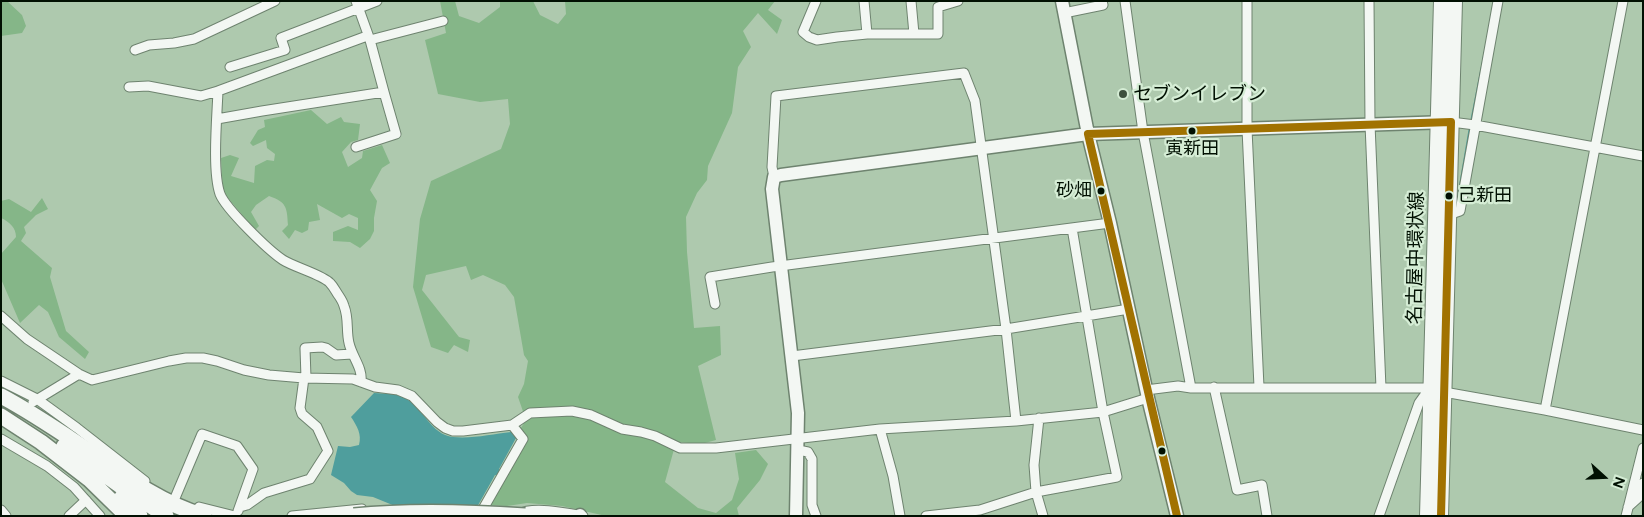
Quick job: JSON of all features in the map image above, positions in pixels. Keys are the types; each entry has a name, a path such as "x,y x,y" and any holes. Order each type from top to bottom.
{"highway":[{"path":"1,388 36,412 46,423"},
{"path":"1,396 46,423 146,490 168,502 204,516"},
{"path":"1,405 166,516"},
{"path":"1,416 89,478 127,516"},
{"path":"79,457 106,481 140,516"},
{"path":"89,478 102,501 118,516"},
{"path":"354,516 399,513 476,513 525,516"},
{"path":"404,516 435,513"}],"main road":[{"name":"名古屋中環状線","path":"1427,516 1448,215 1441,1"},
{"name":"名古屋中環状線","path":"1441,516 1435,392 1445,122 1455,1"}],"street":[{"path":"135,50 148,45 194,39 275,1"},
{"path":"230,67 285,50 282,38 358,4 377,1"},
{"path":"816,1 803,32 817,40 867,34 938,34 938,7 956,1"},
{"path":"864,1 867,34"},
{"path":"911,1 914,34"},
{"path":"1102,1 1103,5 1063,7 1088,134 1176,516"},
{"path":"1125,1 1143,132 1191,388"},
{"path":"1247,1 1247,129 1259,387"},
{"path":"1369,1 1370,124 1382,388"},
{"path":"1448,215 1460,210 1472,125 1498,1"},
{"path":"1545,410 1623,1"},
{"path":"356,147 396,134 358,4"},
{"path":"129,87 148,86 201,96 368,38 443,21"},
{"path":"796,516 798,413 772,189 776,96 964,73 975,101 1006,329 1016,421"},
{"path":"218,91 217,176 220,194 263,243 283,260 329,282 344,304 348,340 352,354 359,367 362,377 361,382"},
{"path":"217,119 262,110 384,92"},
{"path":"774,177 781,174 1088,134 1445,122 1472,125 1643,156"},
{"path":"715,304 710,277 1110,223"},
{"path":"926,516 980,510 1036,492 1117,477 1103,412 1072,228"},
{"path":"792,356 1006,329 1129,309"},
{"path":"1,316 26,339 79,374 92,380 169,361 203,358 269,375 353,379 375,387 398,390 412,396 437,422 453,431 512,424 530,414 572,411 591,415 622,429 655,436 680,448 798,444 880,429 1016,421 1103,412 1147,394 1178,386 1191,388 1382,388 1435,392 1545,410 1643,430"},
{"path":"1,381 77,428 142,478 175,498 208,510 237,513 264,493 310,479 328,451 316,427 302,414 300,408 305,378 305,348 322,347 336,355 352,354"},
{"path":"35,401 79,374"},
{"path":"1214,387 1237,490 1262,486 1268,516"},
{"path":"1379,516 1419,403 1424,396 1435,392"},
{"path":"1040,418 1034,465 1036,492 1043,516"},
{"path":"479,516 523,440 512,424"},
{"path":"880,429 893,476 900,516"},
{"path":"175,498 202,434 236,446 253,469 237,513"},
{"path":"1,439 47,466 74,487 100,516"},
{"path":"798,444 808,452 812,459 812,505 816,516"},
{"path":"1627,512 1643,448"},
{"path":"1627,512 1638,498 1643,483"},
{"path":"69,516 86,500"},
{"path":"292,516 362,509 372,511 378,516"},
{"path":"1,510 6,516"},
{"path":"515,516 523,511 534,510 580,516"}],"green space":[{"path":"1,1 7,1 22,15 26,26 22,33 1,36"},
{"path":"440,1 455,1 459,16 479,23 500,7 500,1 533,1 540,15 558,24 566,14 565,1 775,1 768,10 782,20 777,34 758,13 743,31 751,47 738,67 732,113 708,166 707,180 697,193 686,217 687,252 694,328 720,326 721,355 698,366 716,440 701,444 676,442 665,482 698,508 716,513 732,500 739,479 735,453 756,450 768,464 760,480 737,508 739,516 606,516 562,506 527,503 507,506 490,505 526,441 519,431 526,420 518,397 524,384 528,361 524,355 514,297 505,285 483,275 471,280 466,266 426,275 422,290 459,337 470,340 468,352 454,345 448,353 431,347 413,287 420,219 431,181 501,149 510,124 508,99 480,102 438,94 425,40 446,33"},
{"path":"311,110 327,124 341,117 344,122 360,124 358,140 351,142 342,152 348,167 362,158 363,151 382,145 390,163 382,168 370,190 377,201 374,231 370,239 360,248 350,242 333,241 333,232 348,226 358,230 358,218 349,214 342,218 317,204 320,220 309,222 308,230 302,233 295,230 289,239 282,231 288,225 283,203 269,196 256,205 251,212 259,226 255,230 223,192 221,158 230,155 239,158 231,176 254,183 255,166 267,160 274,161 275,154 267,148 266,140 253,146 250,143 258,130 265,127 264,120"},
{"path":"42,198 48,209 36,215 24,227 26,233 21,241 52,268 50,277 66,331 89,352 85,359 59,337 48,312 39,305 20,323 1,279 1,254 16,237 12,226 1,218 1,201 9,199 31,212"}],"water":[{"path":"374,393 402,396 411,402 433,426 445,435 468,437 511,432 516,438 499,469 499,476 495,475 472,516 395,506 373,497 357,495 344,483 331,475 338,446 350,447 359,445 357,427 351,417"}],"waterway":[{"path":"1471,122 1486,46"},
{"path":"1457,203 1470,127"}],"transit line":[{"path":"1088,134 1451,122"},
{"path":"1441,516 1451,122"},
{"path":"1088,134 1177,516"}],"place":[{"name":"セブンイレブン","path":"1123,94"},
{"name":"寅新田","path":"1192,131"},
{"name":"砂畑","path":"1101,191"},
{"name":"己新田","path":"1449,196"}]}
